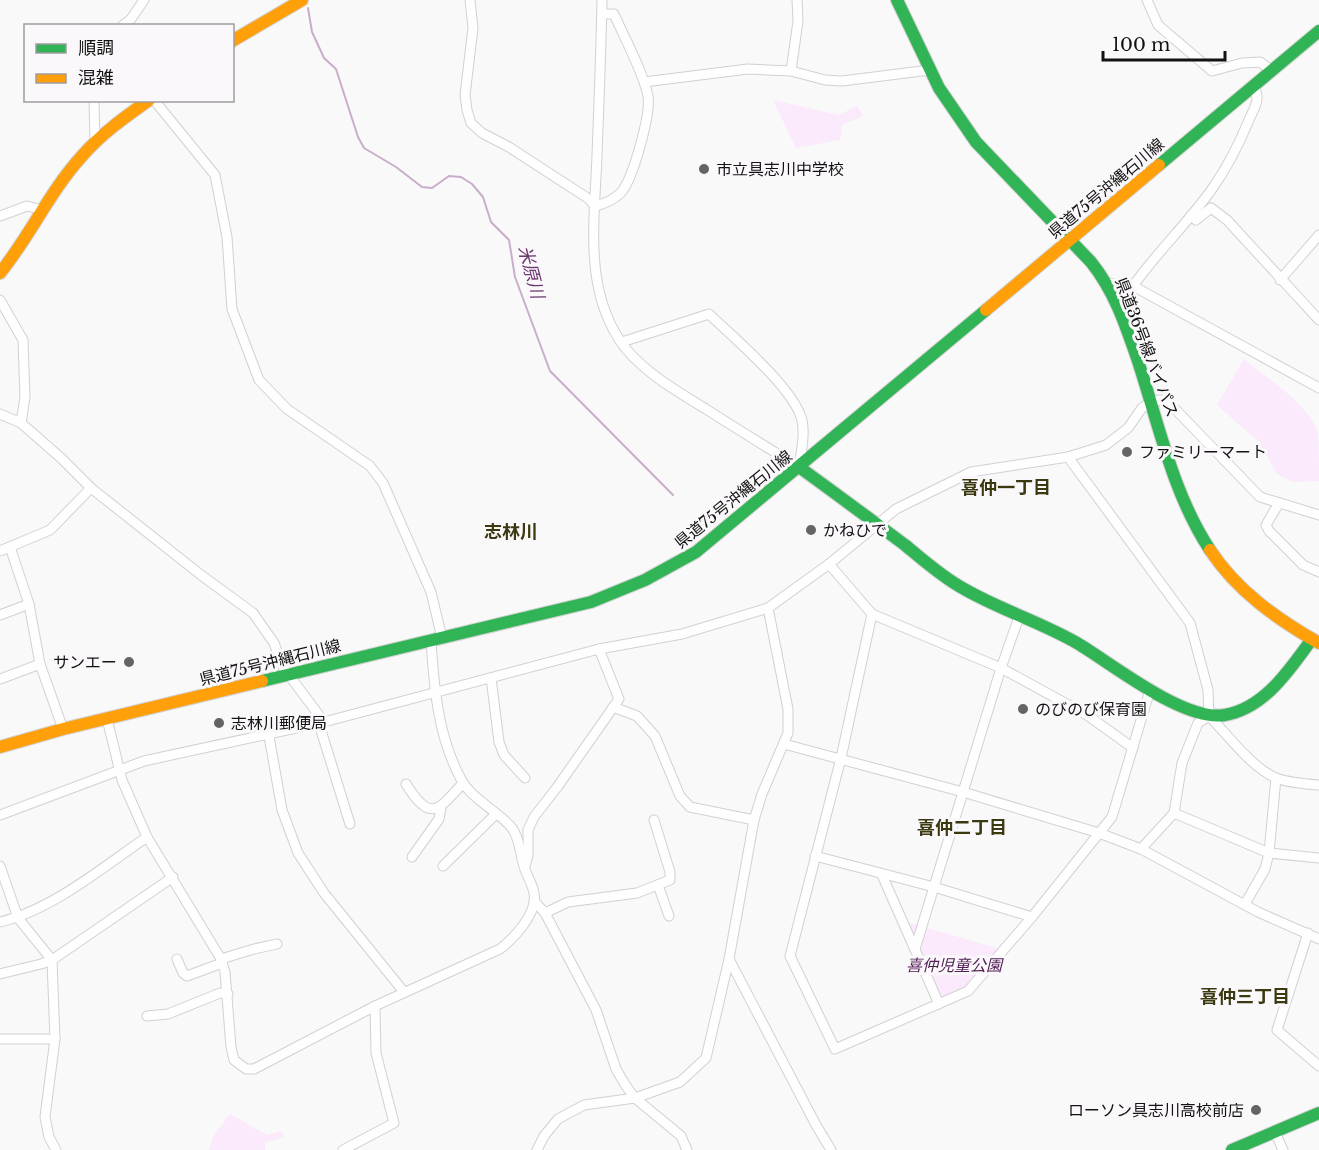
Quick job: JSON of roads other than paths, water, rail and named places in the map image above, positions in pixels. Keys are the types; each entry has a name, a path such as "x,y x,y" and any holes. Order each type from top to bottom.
{"main road":[{"path":"234,40 302,0"},
{"name":"県道36号線バイパス","path":"897,0 950,106 976,141 1108,283 1152,401 1178,482 1205,542 1225,570 1249,596 1316,641"},
{"name":"県道75号沖縄石川線","path":"0,747 63,729 591,602 628,589 660,574 696,552 1319,31"},
{"path":"0,273 71,168 95,141 146,102"},
{"path":"799,467 957,585 1019,617 1075,642 1176,705 1209,716 1236,712 1264,696 1316,641"},
{"path":"1232,1150 1319,1113"}],"street":[{"path":"132,22 144,0"},
{"path":"470,0 472,28 465,95 471,123 482,133 589,199 595,206"},
{"path":"602,0 593,245 597,280 604,308 622,342 639,361 672,387 799,467 802,417 784,387 709,314 622,342"},
{"path":"791,71 798,21 797,0"},
{"path":"1147,0 1158,25 1212,71 1242,63 1260,63 1271,70"},
{"path":"595,206 604,204 622,191 637,156 649,108 644,82 614,14 602,14"},
{"path":"644,82 748,69 791,71 825,80 842,81 930,70"},
{"path":"1132,286 1150,261 1211,190 1242,137 1258,100 1258,93 1253,86"},
{"path":"94,102 95,141"},
{"path":"107,719 122,780 147,837 173,877 221,961 228,994 231,1047 234,1060 246,1070 255,1070 375,1006 500,949 511,940 529,913 534,901 534,892 524,870 513,829 463,783 446,743 435,693 437,639 431,592 383,483 370,466 287,409 259,380 232,309 227,237 215,175 156,102"},
{"path":"0,216 27,206 43,210"},
{"path":"1191,215 1196,220 1211,208 1227,220 1319,320"},
{"path":"1281,280 1319,235"},
{"path":"1108,283 1132,286 1319,388"},
{"path":"0,300 23,340 26,396 21,423"},
{"path":"0,815 144,761 321,723 599,649 682,634 768,608 829,564 896,509 971,472 1068,457 1106,445 1128,428 1142,408 1152,401 1160,400 1176,410 1260,497 1319,515"},
{"path":"0,414 21,423 91,488 253,613 274,643 288,674 321,723 350,824"},
{"path":"1068,457 1190,623 1208,690 1209,716 1238,747 1276,778 1319,785"},
{"path":"0,551 50,530 91,488"},
{"path":"1279,503 1266,525 1269,531 1303,565 1319,572"},
{"path":"10,547 29,604 40,664 63,729"},
{"path":"829,564 872,614 1001,668 1087,715 1133,748"},
{"path":"0,615 29,604"},
{"path":"537,1150 544,1136 558,1119 584,1104 635,1098 680,1082 705,1058 729,959 754,820 762,794 788,733 788,709 768,608"},
{"path":"872,614 841,758 790,956 835,1049 968,992 1112,817 1150,690"},
{"path":"915,949 1001,668 1019,617"},
{"path":"524,870 528,855 528,830 534,817 619,699 599,649"},
{"path":"0,678 40,664"},
{"path":"491,678 499,742 504,755 525,778"},
{"path":"613,707 637,716 655,735 680,796 690,807 754,820"},
{"path":"1141,849 1174,813 1182,763 1198,723 1209,716"},
{"path":"269,735 282,810 298,853 324,893 404,992"},
{"path":"784,744 963,792 1100,833 1141,849 1258,912 1319,939"},
{"path":"1245,904 1265,869 1269,853 1276,778"},
{"path":"412,857 439,819 441,808 463,783"},
{"path":"406,784 418,803 432,809 441,808"},
{"path":"1174,813 1269,853 1319,858"},
{"path":"443,866 496,814"},
{"path":"545,913 568,902 638,893 670,880 670,872 654,820"},
{"path":"0,922 18,918 41,908 147,837"},
{"path":"815,856 934,887 1032,917"},
{"path":"0,867 18,918 52,960 55,1039 45,1117 49,1137 56,1150"},
{"path":"882,875 939,1004"},
{"path":"0,974 52,960 173,877"},
{"path":"658,885 669,916"},
{"path":"534,901 545,913 596,1010 616,1069 626,1086 635,1098 681,1136 687,1150"},
{"path":"1308,933 1277,1030 1319,1066"},
{"path":"177,959 183,973 187,976 254,949 277,944"},
{"path":"729,959 831,1150"},
{"path":"147,1016 168,1014 220,993 228,994"},
{"path":"343,1150 394,1123 376,1053 375,1006"},
{"path":"0,1039 55,1039"},
{"path":"1275,1132 1283,1150"}],"waterway":[{"name":"米原川","path":"308,8 312,32 324,58 336,69 358,137 364,148 396,167 422,187 432,188 449,176 461,177 472,184 483,197 491,222 509,240 515,277 550,371 673,495"}],"place":[{"name":"市立具志川中学校","path":"704,169"},
{"name":"ファミリーマート","path":"1127,452"},
{"name":"かねひで","path":"811,530"},
{"name":"サンエー","path":"129,662"},
{"name":"のびのび保育園","path":"1023,709"},
{"name":"志林川郵便局","path":"219,723"},
{"name":"ローソン具志川高校前店","path":"1256,1110"}],"district":[{"name":"喜仲一丁目","path":"1006,488"},
{"name":"志林川","path":"511,532"},
{"name":"喜仲二丁目","path":"962,828"},
{"name":"喜仲三丁目","path":"1245,997"}],"park label":[{"name":"喜仲児童公園","path":"954,965"}]}
